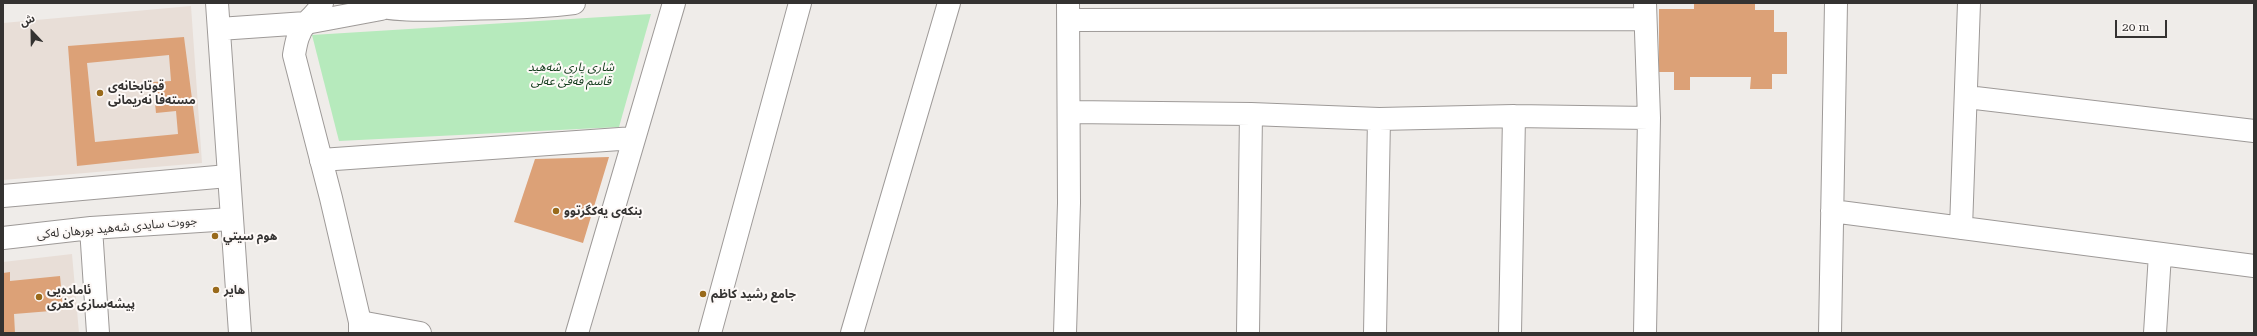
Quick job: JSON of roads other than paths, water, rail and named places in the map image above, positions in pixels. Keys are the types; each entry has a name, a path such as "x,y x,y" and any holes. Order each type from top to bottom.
{"street":[{"path":"322,3 319,11 306,23 297,37 294,55 321,160 360,327 420,333"},
{"path":"240,333 228,176 221,12 306,23 372,6 540,5 574,3"},
{"path":"577,333 674,3"},
{"path":"710,333 800,3"},
{"path":"852,333 949,3"},
{"path":"1830,333 1836,3"},
{"path":"1961,228 1967,97 1969,3"},
{"path":"1065,333 1070,112 1068,12 1645,11 1649,118 1645,333"},
{"path":"1967,97 2254,131"},
{"path":"1070,112 1251,114 1379,119 1514,116 1649,118"},
{"path":"1248,333 1251,114"},
{"path":"1510,333 1514,116"},
{"path":"1375,333 1379,119"},
{"path":"321,160 634,138"},
{"path":"3,196 228,176"},
{"path":"1832,211 2254,266"},
{"name":"جووت سایدی شەهید بورهان لەکی","path":"3,238 91,228 231,219"},
{"path":"91,228 98,333"},
{"path":"2155,333 2160,254"}],"place":[{"name":"قوتابخانەی مستەفا نەریمانی","path":"100,93"},
{"name":"بنکەی یەکگرتوو","path":"556,211"},
{"name":"هوم سيتي","path":"215,236"},
{"name":"هاير","path":"216,290"},
{"name":"جامع رشيد كاظم","path":"703,294"},
{"name":"ئامادەیی پیشەسازی کفری","path":"39,297"}],"park label":[{"name":"شاری یاری شەهید قاسم فەقێ عەلی","path":"571,74"}]}
